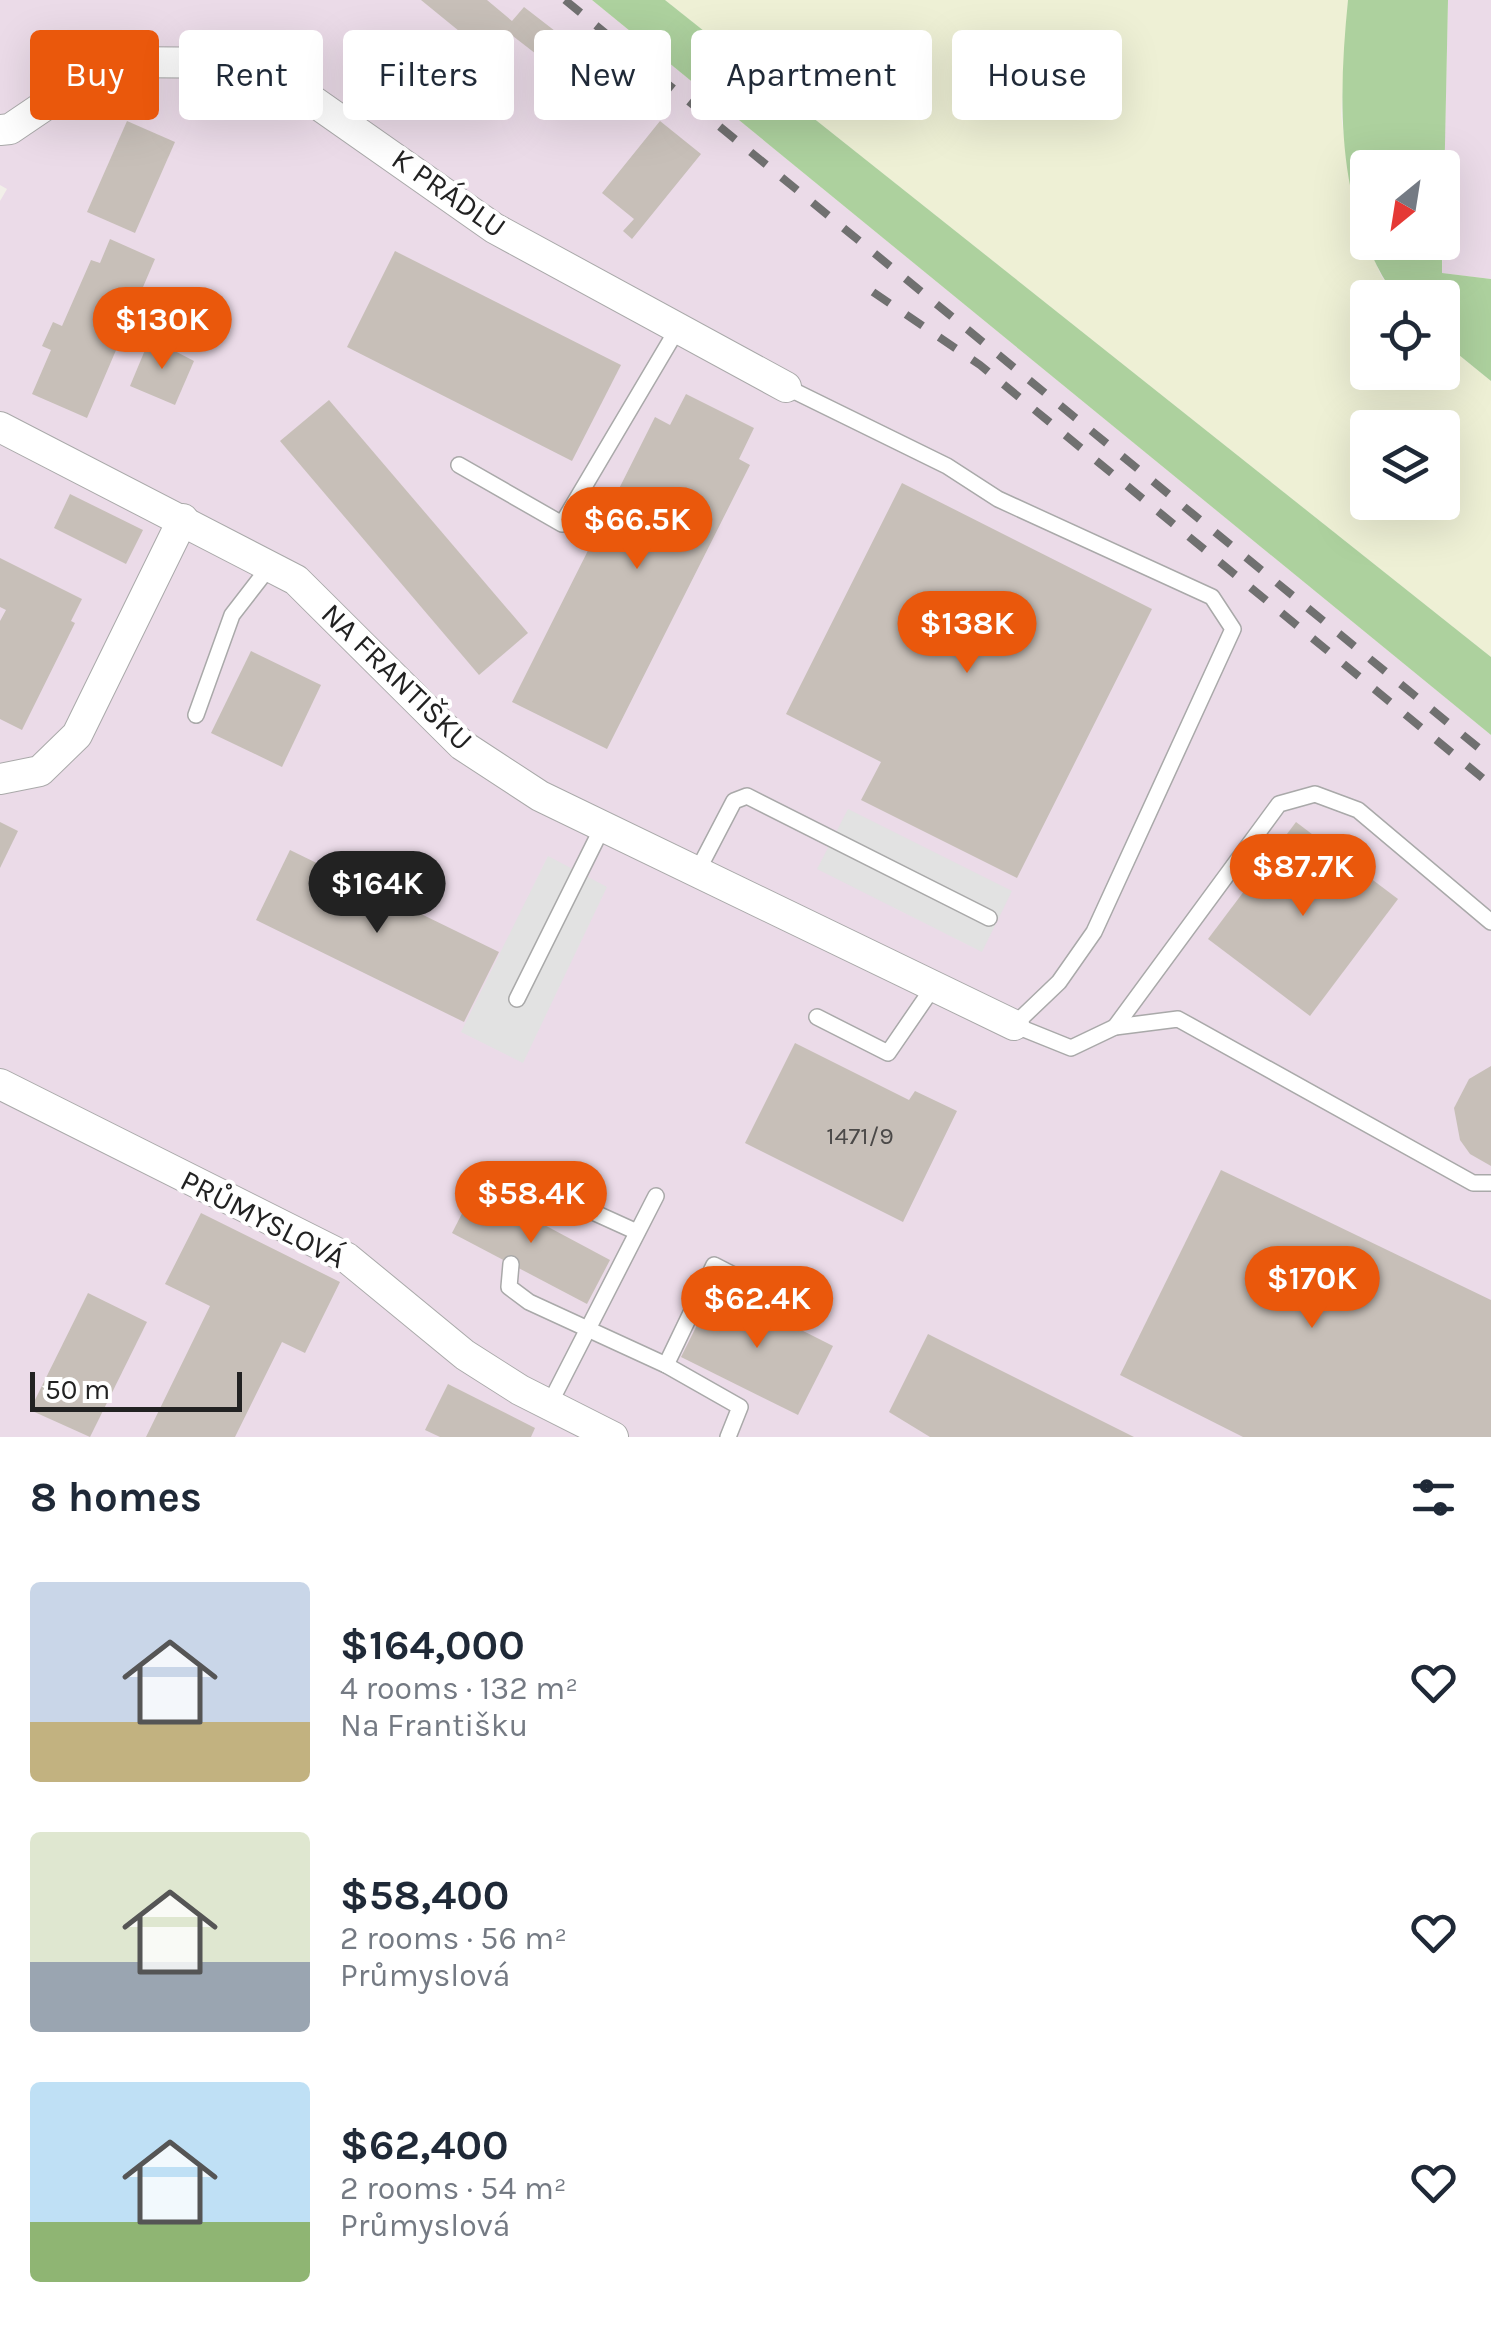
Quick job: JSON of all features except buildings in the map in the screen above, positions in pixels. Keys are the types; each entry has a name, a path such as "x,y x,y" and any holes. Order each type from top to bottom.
{"street":[{"name":"K PRÁDLU","path":"0,130 10,128 109,62 259,63 494,228 786,387"},
{"name":"NA FRANTIŠKU","path":"0,428 296,580 462,745 540,796 1014,1025"},
{"path":"0,779 40,770 77,735 183,519"},
{"name":"PRŮMYSLOVÁ","path":"0,1084 347,1258 465,1355 548,1405 613,1437"}],"lane":[{"path":"458,464 562,524 678,328"},
{"path":"786,387 947,466 998,499 1212,597 1233,629 1094,932 1059,982 1014,1025 1071,1048 1115,1027 1178,1018 1472,1183 1491,1183"},
{"path":"196,715 232,615 270,566"},
{"path":"1115,1027 1279,804 1314,794 1358,810 1491,922"},
{"path":"697,872 734,801 748,796 988,918"},
{"path":"517,999 603,826"},
{"path":"817,1017 888,1054 934,986"},
{"path":"548,1405 656,1196"},
{"path":"533,1218 548,1202 562,1198 637,1232"},
{"path":"511,1264 508,1287 529,1302 666,1365 740,1406 728,1437"},
{"path":"666,1365 714,1266 798,1308"}],"shaded area":[{"path":"0,0 592,0 629,30 534,30 534,120 671,120 671,65 691,81 691,120 739,120 1491,735 1491,1437 0,1437 0,201 7,189 0,185"},
{"path":"1448,0 1491,0 1491,279 1442,273 1442,260 1460,260 1460,150 1445,150"},
{"path":"848,809 1012,891 982,952 817,869"},
{"path":"548,856 607,887 523,1063 461,1032"}],"green space":[{"path":"592,0 665,0 703,30 691,30 691,81 671,65 671,30 629,30"},
{"path":"665,0 1348,0 1341,115 1350,181 1350,260 1374,260 1384,280 1350,280 1350,390 1460,390 1460,356 1491,381 1491,657 816,120 932,120 932,30 703,30"},
{"path":"1348,0 1448,0 1445,150 1350,150 1350,186 1343,77"},
{"path":"739,120 816,120 1491,657 1491,735"},
{"path":"1374,260 1442,260 1442,273 1491,279 1491,381 1460,356 1460,280 1386,280"}],"railway":[{"path":"565,0 1491,758"},
{"path":"873,292 980,365 1491,785"}]}
